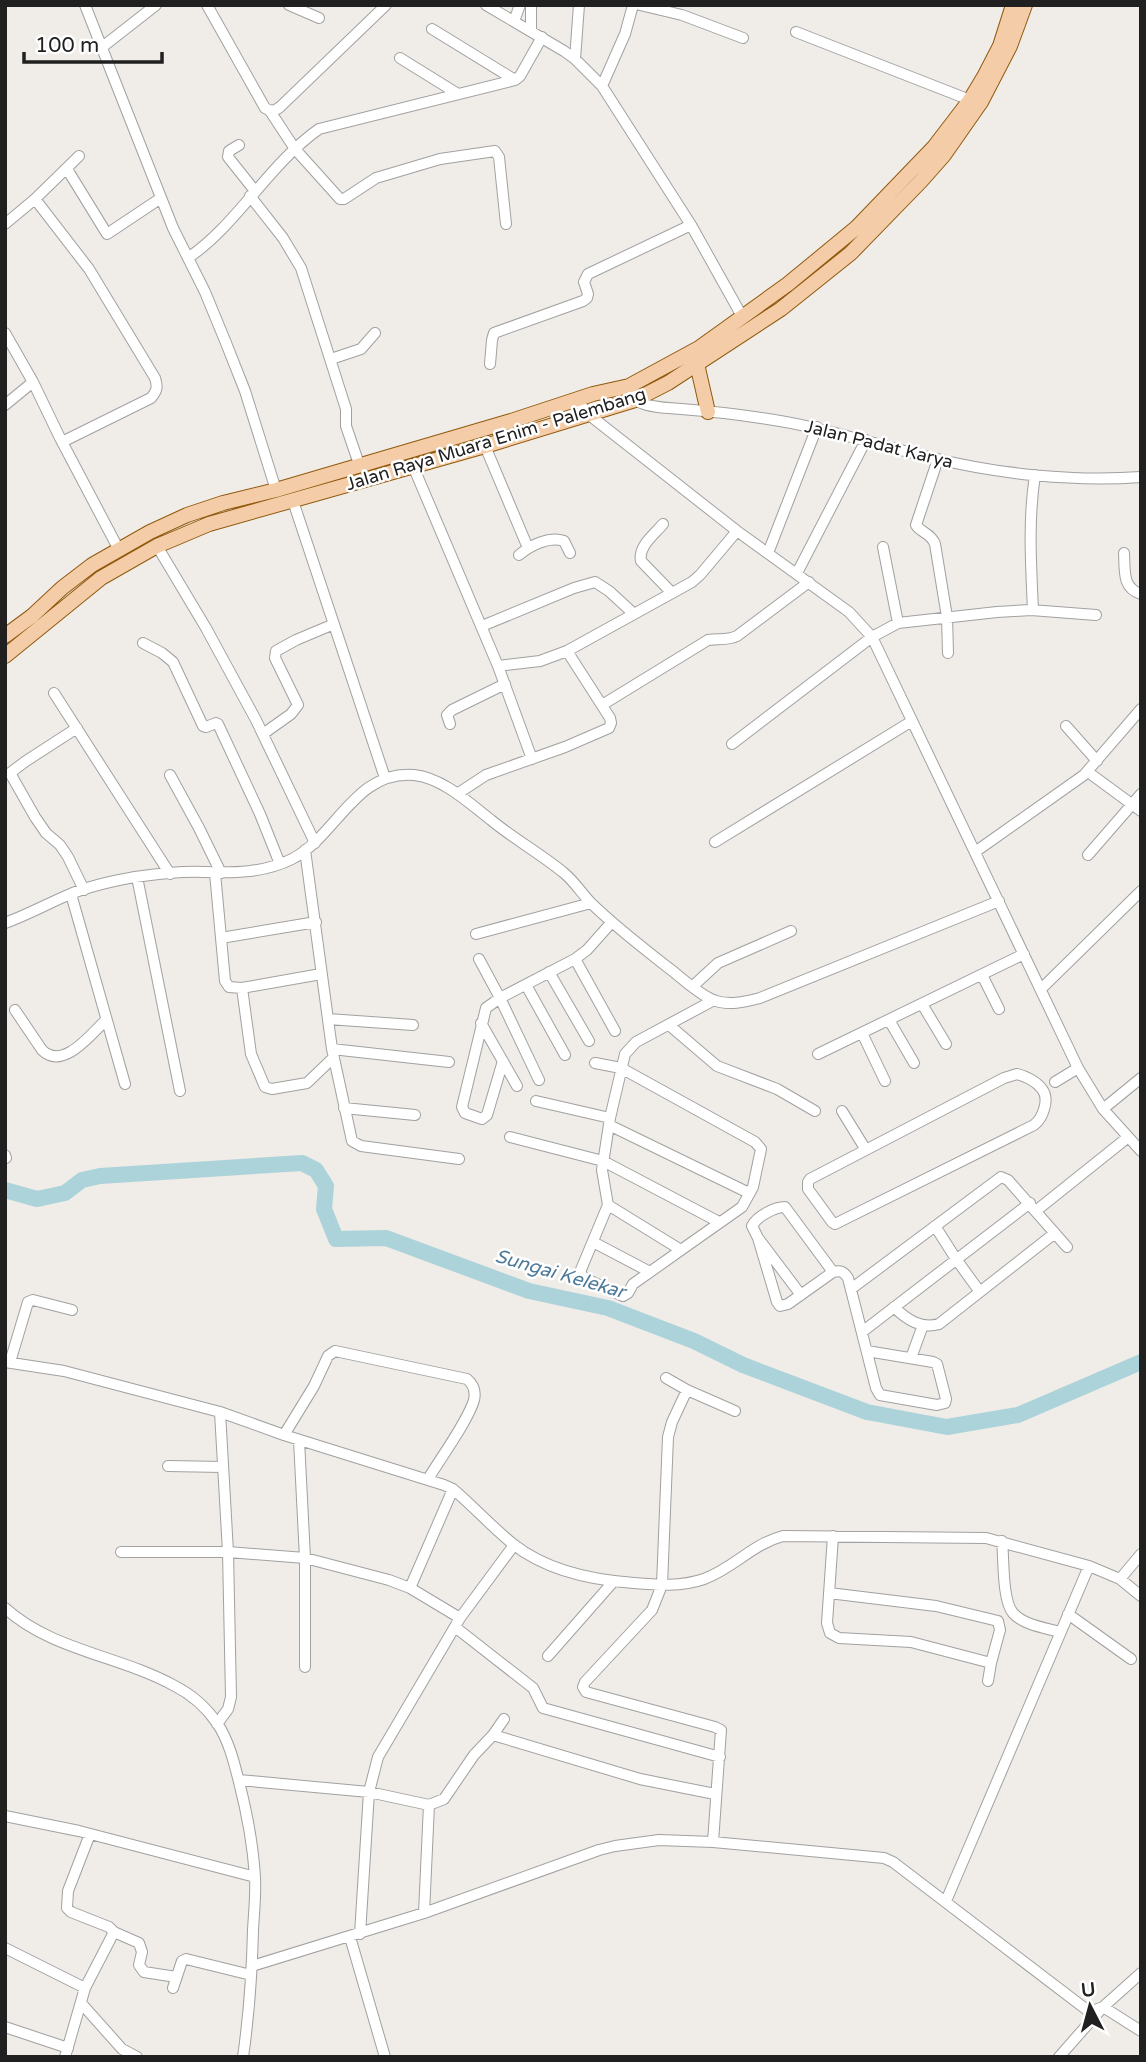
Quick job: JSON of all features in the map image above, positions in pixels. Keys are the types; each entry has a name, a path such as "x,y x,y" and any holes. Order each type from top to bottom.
{"main road":[{"name":"Jalan Raya Muara Enim - Palembang","path":"5,656 101,578 157,546 209,524 635,400 668,383 695,357 856,228 934,147 970,100 1000,46 1013,5"},
{"name":"Jalan Raya Muara Enim - Palembang","path":"5,636 82,573 118,548 187,515 629,386 695,357 781,309 851,253 944,155 981,102 1010,46 1025,5"},
{"path":"695,357 708,412"},
{"path":"491,444 492,426"}],"street":[{"path":"85,5 161,198 226,343 276,489"},
{"path":"101,48 156,5"},
{"path":"207,5 265,108 270,111 295,149 340,199 376,178 440,159 495,151 499,157 506,224"},
{"path":"289,5 319,18"},
{"path":"270,111 280,107 386,5"},
{"path":"486,5 575,59 602,86 691,225 743,318"},
{"path":"514,21 520,5"},
{"path":"531,5 531,31"},
{"path":"575,59 579,5"},
{"path":"602,86 625,34 633,5"},
{"path":"640,5 682,15 743,38"},
{"path":"432,29 515,80"},
{"path":"796,32 970,100"},
{"path":"188,258 209,242 295,149 323,126 515,80 520,76 542,37"},
{"path":"400,58 458,94"},
{"path":"239,145 229,151 228,157 301,268 346,409 346,426 359,464"},
{"path":"5,224 79,156"},
{"path":"67,169 107,233 161,198"},
{"path":"35,199 96,279 157,385 151,398 62,442"},
{"path":"490,364 495,333 583,301 588,293 584,282 588,274 691,225"},
{"path":"5,333 118,548"},
{"path":"331,359 363,348 375,333"},
{"path":"5,405 33,382"},
{"path":"629,386 635,400"},
{"path":"577,400 588,414 737,531 849,612 872,637 1079,1068 1103,1108 1127,1138 1141,1150"},
{"name":"Jalan Padat Karya","path":"635,400 664,408 762,418 817,427 973,467 1035,475 1141,477"},
{"path":"768,554 817,427"},
{"path":"797,573 866,440"},
{"path":"491,444 524,552 558,539 564,541 570,553"},
{"path":"938,459 916,524 918,529 933,539 947,617 947,653"},
{"path":"413,466 482,626 532,758"},
{"path":"1033,610 1030,559 1035,475"},
{"path":"293,501 386,778"},
{"path":"663,524 641,550 640,555 641,561 672,593"},
{"path":"498,666 540,661 567,651 672,593 701,575 737,531"},
{"path":"157,546 206,628 263,734 315,843"},
{"path":"883,547 898,622"},
{"path":"1124,553 1126,583 1131,590 1141,594"},
{"path":"482,626 595,582 634,614"},
{"path":"602,705 708,640 727,640 737,636 808,582"},
{"path":"732,744 872,637 898,622 1033,610 1096,615"},
{"path":"263,734 291,714 298,705 275,658 276,651 334,624"},
{"path":"143,643 173,662 203,726 218,724 280,864"},
{"path":"457,794 486,775 609,727 610,718 567,651"},
{"path":"450,724 447,715 452,710 505,684"},
{"path":"54,693 170,874"},
{"path":"975,852 1088,772 1141,709"},
{"path":"715,842 912,721"},
{"path":"1066,726 1097,761"},
{"path":"77,728 10,773 34,817 68,857 84,890"},
{"path":"1088,772 1137,808"},
{"path":"170,775 200,828 218,873 226,985 242,988 321,974"},
{"path":"5,923 71,894 104,883 170,874 251,871 280,864 315,843 369,786 386,778 404,775 424,776 457,794 564,873 611,923 714,1000 730,1003 760,999 999,901"},
{"path":"1088,855 1137,808 1141,794"},
{"path":"306,850 333,1054 350,1136 356,1144 459,1159"},
{"path":"137,877 180,1091"},
{"path":"1041,989 1141,891"},
{"path":"71,894 125,1083"},
{"path":"476,934 591,903"},
{"path":"221,937 316,922"},
{"path":"503,1061 487,1115 482,1119 465,1113 462,1107 486,1008 500,998 575,960 611,923"},
{"path":"693,986 718,963 791,931"},
{"path":"818,1054 1024,954"},
{"path":"479,959 539,1080"},
{"path":"575,960 615,1031"},
{"path":"549,972 589,1041"},
{"path":"982,975 999,1009"},
{"path":"526,985 565,1055"},
{"path":"242,988 252,1057 265,1087 272,1089 307,1083 333,1054"},
{"path":"594,1063 621,1068 759,1145 760,1153 753,1186 739,1210 633,1284 623,1296 584,1278 580,1272 608,1205 602,1170 621,1068 629,1048 714,1000"},
{"path":"922,1004 946,1044"},
{"path":"15,1010 42,1050 58,1057 69,1053 106,1020"},
{"path":"328,1019 413,1025"},
{"path":"889,1020 914,1063"},
{"path":"481,1023 517,1086"},
{"path":"669,1025 717,1066 777,1089 814,1111"},
{"path":"862,1033 886,1081"},
{"path":"333,1054 449,1062"},
{"path":"1049,1086 1026,1076 1010,1075 810,1179 808,1189 834,1223 838,1223 1034,1125 1042,1116 1049,1086 1079,1068"},
{"path":"1103,1108 1141,1078"},
{"path":"536,1101 609,1121 749,1194"},
{"path":"344,1108 415,1115"},
{"path":"842,1111 866,1150"},
{"path":"510,1137 603,1161 719,1222"},
{"path":"862,1332 956,1259 1127,1138"},
{"path":"851,1289 1001,1177 1008,1180 1067,1247"},
{"path":"608,1205 681,1250"},
{"path":"801,1296 758,1238 753,1230 753,1223 777,1208 785,1208 833,1272"},
{"path":"935,1226 981,1292"},
{"path":"894,1307 908,1321 931,1326 939,1324 1055,1233"},
{"path":"758,1238 780,1306 801,1296 833,1272 845,1273 876,1388 880,1395 937,1405 944,1403 946,1399 937,1364 867,1351"},
{"path":"593,1242 650,1272"},
{"path":"72,1311 33,1300 28,1302 8,1362 64,1371 220,1412 299,1440 428,1479 453,1489 514,1545 551,1567 613,1581 662,1585 705,1579 728,1568 754,1548 783,1536 986,1538 1089,1566 1120,1579 1141,1595"},
{"path":"911,1358 923,1325"},
{"path":"284,1435 314,1386 328,1356 335,1351 467,1379 473,1388 474,1399 428,1479"},
{"path":"666,1378 735,1410"},
{"path":"687,1390 668,1437 662,1585 652,1610 583,1687 586,1692 719,1728 722,1733 713,1842"},
{"path":"217,1724 228,1709 231,1697 228,1552 220,1412"},
{"path":"299,1440 305,1558 305,1667"},
{"path":"168,1466 223,1467"},
{"path":"410,1588 453,1489"},
{"path":"833,1536 827,1627 832,1636 911,1643 991,1663"},
{"path":"1002,1541 1007,1593 1013,1613 1022,1620 1060,1632"},
{"path":"385,2057 355,1935 369,1792 376,1763 381,1749 458,1623 514,1545"},
{"path":"121,1552 228,1552 305,1558 389,1580 410,1588 458,1623 533,1688 543,1708 720,1757"},
{"path":"1120,1579 1141,1554"},
{"path":"946,1901 1089,1566"},
{"path":"548,1656 613,1581"},
{"path":"830,1593 936,1606 998,1621 1000,1630 988,1681"},
{"path":"5,1608 19,1620 42,1633 177,1686 203,1706 226,1740 239,1780 250,1833 255,1877 252,1970 243,2057"},
{"path":"1068,1614 1131,1659"},
{"path":"239,1780 369,1792 429,1805 444,1799 474,1755 505,1719"},
{"path":"493,1735 640,1779 715,1794"},
{"path":"424,1913 429,1805"},
{"path":"5,1816 90,1834 255,1877"},
{"path":"90,1834 68,1891 67,1908 139,1943 142,1952 139,1965 144,1972 175,1983 180,1964 186,1959 252,1970 607,1848 659,1840 713,1842 884,1858 946,1901 1079,2006 1091,2011 1103,2007"},
{"path":"5,2027 66,2052 85,1988 114,1932"},
{"path":"5,1948 85,1988"},
{"path":"1059,2057 1103,2007 1141,1973"},
{"path":"80,2003 122,2049 137,2057"},
{"path":"1103,2007 1141,2031"}],"waterway":[{"name":"Sungai Kelekar","path":"5,1190 37,1199 65,1193 82,1180 100,1176 302,1163 316,1170 326,1186 324,1209 336,1239 386,1238 529,1291 608,1308 694,1341 743,1365 867,1412 947,1427 1018,1415 1141,1362"}]}
